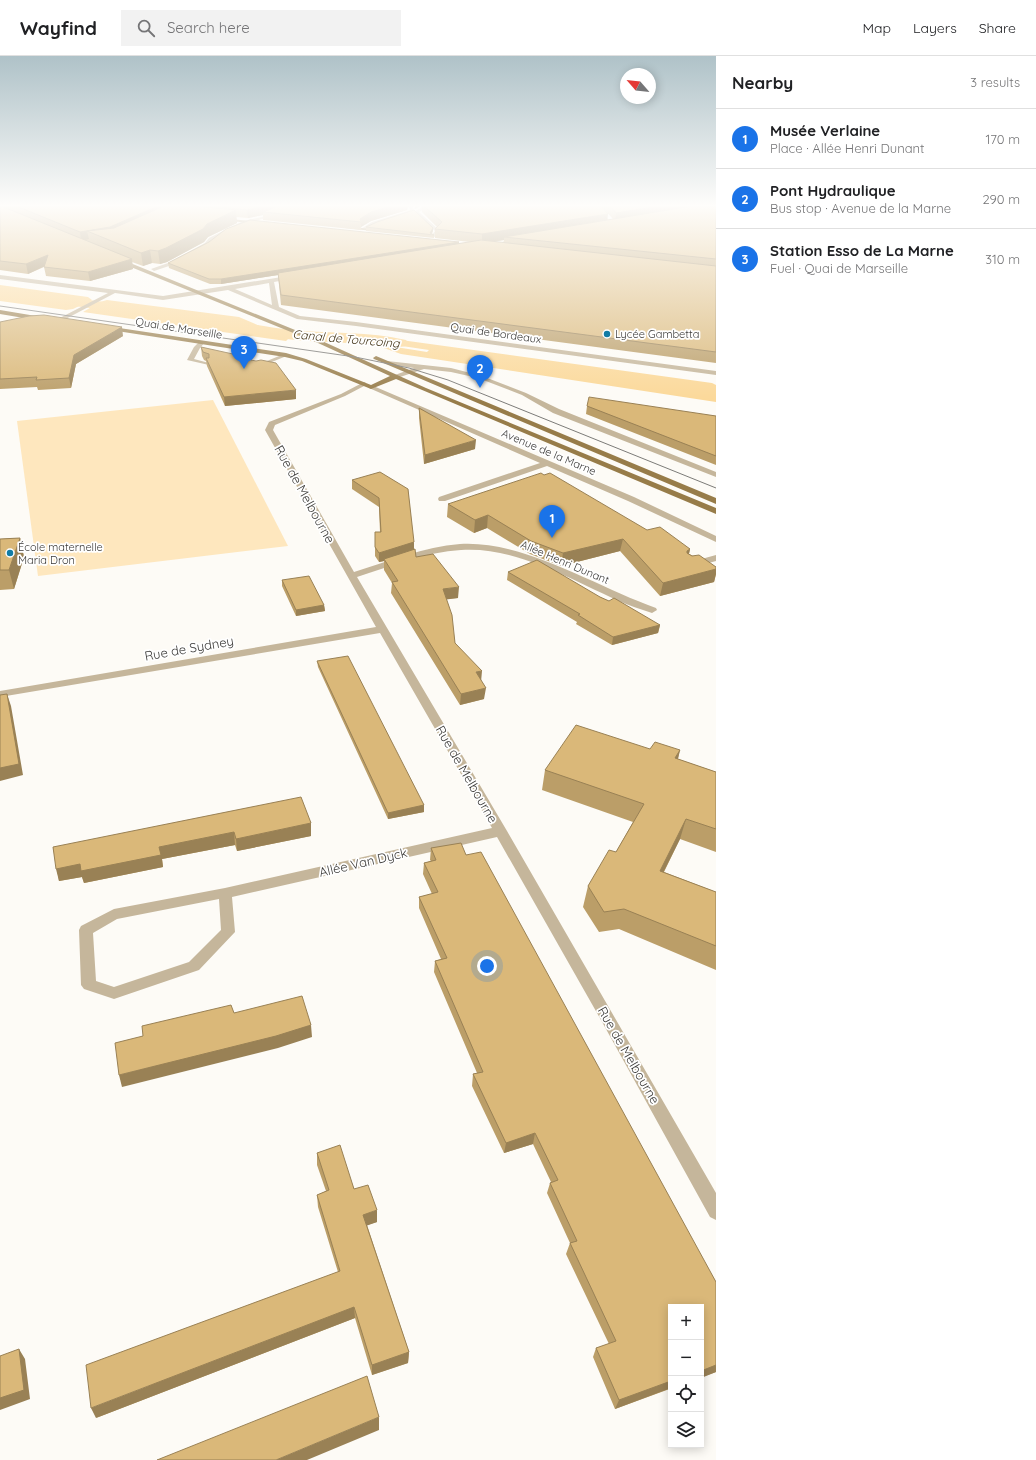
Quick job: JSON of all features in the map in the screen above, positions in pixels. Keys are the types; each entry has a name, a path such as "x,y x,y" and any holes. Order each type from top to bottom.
{"main road":[{"name":"Avenue de la Marne","path":"151,272 199,293 320,342 716,512"},
{"path":"160,272 340,343"},
{"path":"0,312 70,322"},
{"name":"Quai de Marseille","path":"102,327 286,355 296,358"},
{"name":"Avenue de la Marne","path":"369,355 716,501"},
{"name":"Avenue de la Marne","path":"296,358 367,386"},
{"path":"367,386 397,376"}],"street":[{"path":"0,277 162,298 210,292 300,276"},
{"path":"271,281 276,308"},
{"name":"Quai de Bordeaux","path":"228,288 299,318 356,324 716,373"},
{"path":"53,320 85,307 113,292"},
{"path":"12,322 28,316"},
{"path":"202,342 197,347 190,360 207,364"},
{"path":"255,367 286,355"},
{"name":"Avenue de la Marne","path":"387,363 436,368 480,377 524,394 556,411 716,475"},
{"path":"397,376 419,368 436,368"},
{"name":"Avenue de la Marne","path":"367,386 644,505 716,539"},
{"name":"Rue de Melbourne","path":"367,386 272,424 269,430 351,576 501,831 669,1124 716,1211"},
{"path":"442,499 548,463"},
{"name":"Allée Henri Dunant","path":"351,576 442,550 467,547 493,548 533,559 612,595 652,610"},
{"path":"690,565 716,558"},
{"name":"Rue de Sydney","path":"0,694 383,630"},
{"name":"Allée Van Dyck","path":"225,893 228,932 194,966 114,992 89,985 86,930 114,914 225,893 501,831"}],"shaded area":[{"path":"0,285 88,297 92,300 73,309 66,310 0,301"},
{"path":"107,300 239,317 269,330 275,328 297,337 291,336 286,341 83,312 100,302"},
{"path":"349,334 712,383 716,385 716,402 401,354 381,347 383,345 427,352 429,350 368,341"},
{"path":"213,400 288,546 38,576 17,421"}],"building":[{"path":"190,272 269,272 221,279 209,279"},
{"name":"Lycée Gambetta","path":"287,272 716,272 716,352 281,295 278,273"},
{"path":"44,315 122,327 74,355 69,378 36,380 37,377 0,379 0,322 29,316"},
{"path":"201,347 251,358 251,360 276,363 296,390 224,397 206,358 209,358 209,354 203,352"},
{"path":"589,397 716,416 716,456 587,406"},
{"path":"419,408 476,440 425,455"},
{"path":"380,472 408,489 414,542 379,553 375,547 375,532 381,532 379,498 352,480"},
{"path":"541,473 544,475 550,473 647,530 660,527 690,549 687,553 692,556 699,555 716,567 716,569 663,583 623,539 563,553 531,541 488,515 475,520 448,504"},
{"path":"20,538 9,570 0,570 0,539"},
{"path":"415,549 416,557 433,554 459,587 443,589 452,615 455,643 482,671 476,672 486,688 461,694 392,582 398,581 384,559"},
{"path":"537,560 600,597 609,601 614,598 660,625 613,637 578,615 580,614 508,572"},
{"path":"309,576 324,605 296,610 282,580"},
{"path":"348,656 424,805 388,813 317,661"},
{"path":"7,694 19,764 0,768 0,695"},
{"path":"576,725 650,749 655,742 680,750 675,758 716,772 716,829 686,819 660,871 716,892 716,946 624,909 604,912 588,886 609,850 616,852 644,804 545,770"},
{"path":"301,797 311,823 236,839 234,832 159,847 161,855 81,871 80,864 56,869 53,847"},
{"path":"461,843 466,855 481,852 716,1282 716,1365 704,1370 704,1304 668,1304 668,1382 619,1400 596,1348 616,1341 570,1243 577,1241 550,1183 558,1180 535,1133 506,1143 473,1074 483,1072 435,961 447,958 419,897 438,892 424,863 436,860 431,848"},
{"path":"302,996 311,1025 276,1036 119,1075 115,1043 143,1036 142,1026 231,1005 234,1013"},
{"path":"340,1145 354,1189 368,1185 377,1210 363,1215 409,1352 372,1365 354,1307 91,1408 86,1365 340,1271 317,1195 329,1190 317,1153"},
{"path":"19,1349 24,1390 0,1398 0,1356"},
{"path":"367,1376 379,1417 276,1460 157,1460"}],"waterway":[{"name":"Canal de Tourcoing","path":"0,292 134,310"},
{"name":"Canal de Tourcoing","path":"251,329 294,335 368,339 400,343"}],"tram line":[{"path":"0,306 355,357 409,368 448,380 716,488"}],"place":[{"name":"Lycée Gambetta","path":"607,334"},
{"name":"Station Esso de La Marne","path":"244,369"},
{"name":"Pont Hydraulique","path":"480,388"},
{"name":"Musée Verlaine","path":"552,538"},
{"name":"École maternelle Maria Dron","path":"10,553"}]}
